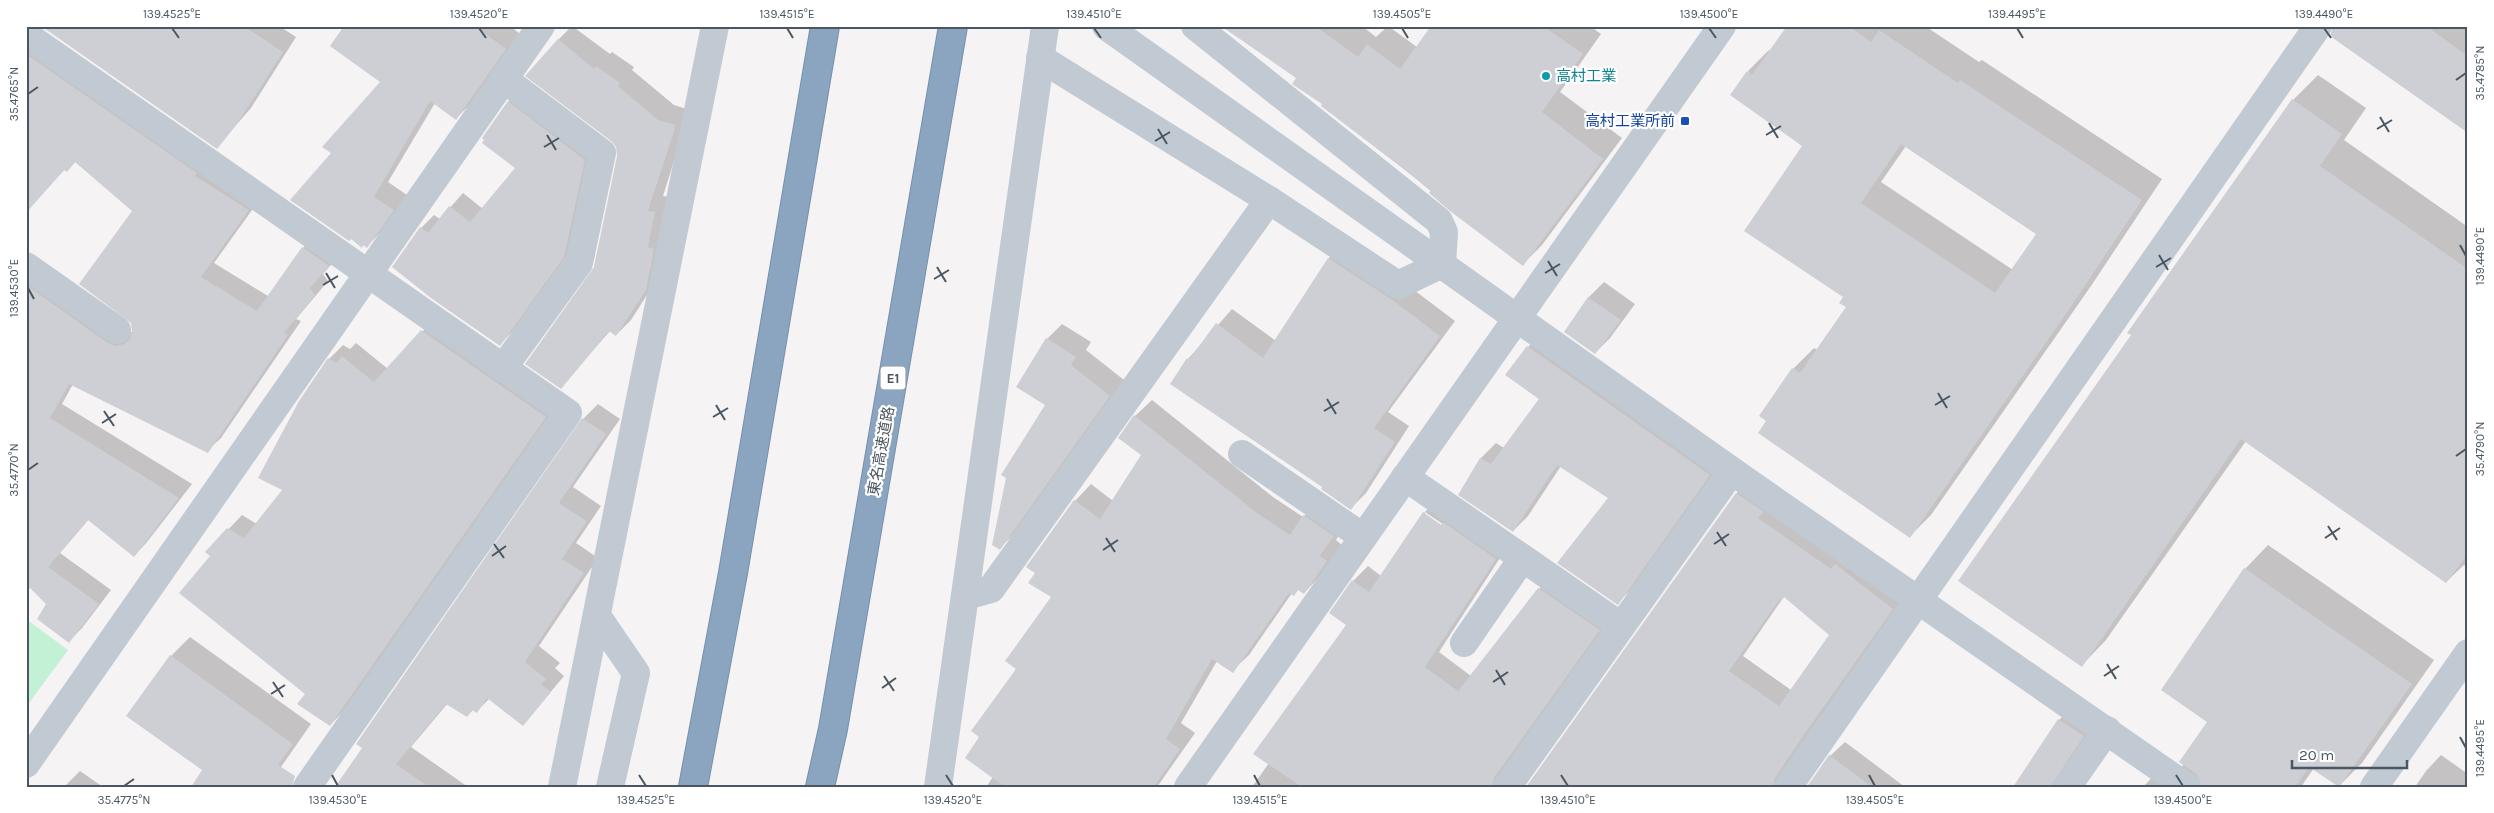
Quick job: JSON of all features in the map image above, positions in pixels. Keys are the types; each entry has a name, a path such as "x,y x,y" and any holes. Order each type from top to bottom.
{"highway":[{"path":"693,787 733,573 825,26"},
{"name":"東名高速道路","path":"820,787 833,729 952,26"}],"street":[{"path":"26,764 541,26"},
{"path":"562,785 715,26"},
{"path":"938,787 1045,26"},
{"path":"1106,26 1518,317 1732,471 2187,787"},
{"path":"1195,26 1439,220 1444,232 1442,264"},
{"path":"1188,787 1722,26"},
{"path":"1788,787 2318,26"},
{"path":"26,36 568,413 307,787"},
{"path":"1040,58 1270,200 1398,285 1442,264"},
{"path":"503,368 579,263 602,153 504,79"},
{"path":"966,596 991,589 1270,200"},
{"path":"26,266 117,330"},
{"path":"1242,454 1364,537"},
{"path":"1507,787 1732,471"},
{"path":"1405,477 1621,626"},
{"path":"1464,643 1522,559"},
{"path":"682,787 733,573"},
{"path":"597,616 636,673 610,787"},
{"path":"2374,787 2468,653"},
{"path":"824,787 833,729"},
{"path":"2067,787 2107,730"}],"green space":[{"path":"26,619 68,650 26,707"}],"building":[{"path":"41,26 244,26 283,52 237,124 217,149"},
{"path":"344,26 475,26 506,49 456,120 430,101 374,197 394,210 367,248 363,245 362,248 351,239 349,241 290,200 331,153 322,147 380,82 330,46"},
{"path":"1221,26 1315,26 1358,57 1367,44 1400,69 1431,26 1543,26 1583,54 1542,112 1603,159 1523,266 1450,211 1429,193 1431,190 1321,106 1322,104 1292,84 1296,78"},
{"path":"1787,26 1849,26 1871,42 1879,30 1958,83 1960,80 2142,200 2070,308 1910,538 1758,433 1766,421 1759,416 1792,368 1800,373 1846,307 1839,303 1843,297 1744,231 1802,146 1730,95 1747,71 1752,75","holes":["1901,144 2036,234 1995,293 1861,203"]},
{"path":"2333,26 2426,26 2468,56 2468,133 2330,36"},
{"path":"558,39 594,69 596,66 620,83 618,86 658,120 676,125 648,211 655,212 648,247 654,249 646,290 616,336 609,331 561,389 525,364 594,267 617,156 616,147 611,141 525,76"},
{"path":"26,54 197,173 195,176 249,210 201,277 257,311 302,247 329,266 310,288 315,295 284,333 288,335 208,453 69,384 50,418 179,498 134,557 88,520 48,567 99,604 69,643 37,619 46,604 30,588 26,592 26,285 108,343 116,346 124,344 130,339 132,332 131,323 79,284 132,211 75,162 67,172 64,170 26,213"},
{"path":"2292,99 2342,134 2320,166 2468,269 2468,554 2446,583 2241,439 2082,667 1958,581 2131,335 2127,333"},
{"path":"508,101 585,160 564,257 500,346 431,298 392,267 420,227 428,233 449,206 470,222 515,168 482,143 484,140 482,138"},
{"path":"1328,258 1391,299 1440,336 1374,428 1395,442 1351,510 1321,489 1322,487 1170,384 1187,358 1189,360 1216,323 1263,358"},
{"path":"1588,297 1621,320 1595,354 1564,332"},
{"path":"421,330 546,417 330,726 297,704 305,694 179,593 210,556 205,552 227,528 244,538 282,490 258,478 299,401 328,358 336,363 342,356 374,382"},
{"path":"1046,338 1076,357 1071,365 1110,396 1000,550 992,545 1006,478 1001,475 1045,405 1016,387"},
{"path":"1527,346 1710,475 1618,605 1557,563 1608,498 1557,465 1513,532 1458,495 1480,458 1491,464 1539,399 1505,375"},
{"path":"1134,415 1257,513 1290,535 1303,515 1334,536 1320,556 1327,561 1304,594 1298,590 1294,596 1289,593 1233,673 1212,659 1166,739 1180,749 1154,787 1005,787 965,758 979,737 971,731 1016,669 1005,661 1051,597 1028,583 1035,573 1026,567 1074,500 1100,519 1141,455 1118,438"},
{"path":"582,418 606,434 559,503 587,521 562,559 584,573 525,662 546,679 541,684 551,692 523,726 487,698 477,713 472,710 467,717 446,704 396,764 429,787 335,787 362,748 356,744"},
{"path":"1736,493 1764,512 1758,518 1831,569 1835,564 1893,609 1803,736 1775,778 1773,787 1526,787","holes":["1784,597 1829,635 1779,706 1729,671 1780,599 1782,600"]},
{"path":"1423,512 1441,525 1443,522 1496,559 1425,667 1458,691 1538,588 1600,630 1494,778 1492,787 1302,787 1253,754 1346,625 1329,613 1352,580 1369,592"},
{"path":"2244,568 2412,684 2339,787 2309,767 2295,787 2202,787 2196,774 2179,762 2207,722 2161,690"},
{"path":"170,655 293,744 278,765 295,776 292,787 191,787 202,770 126,716"},
{"path":"2058,719 2084,736 2050,787 2013,787"},
{"path":"1829,755 1872,787 1807,787"}],"place":[{"name":"高村工業","path":"1546,76"},
{"name":"高村工業所前","path":"1685,121"}]}
